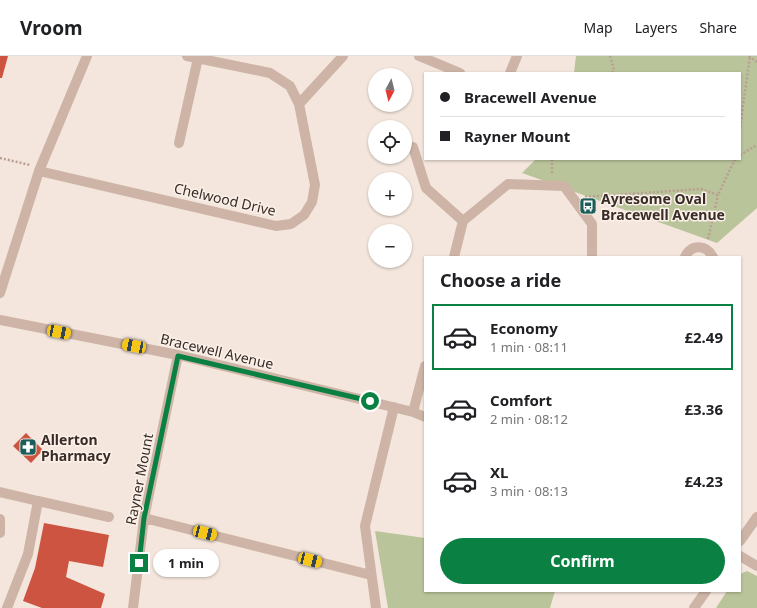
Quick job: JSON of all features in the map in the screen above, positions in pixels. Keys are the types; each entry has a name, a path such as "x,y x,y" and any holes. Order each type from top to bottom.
{"street":[{"path":"0,294 40,169 87,56"},
{"name":"Chelwood Drive","path":"40,169 276,226 291,224 304,215 312,202 316,185 299,104 290,86 270,73 188,56"},
{"path":"299,104 343,56"},
{"path":"419,56 458,72"},
{"path":"510,72 517,56"},
{"path":"179,143 198,58"},
{"path":"413,147 426,188 463,221"},
{"path":"454,256 463,221 508,184 564,186 592,224 592,256"},
{"path":"686,256 691,249 696,247 705,248 712,256"},
{"name":"Bracewell Avenue","path":"0,320 178,356 394,407 424,417"},
{"name":"Rayner Mount","path":"133,608 144,518 178,356"},
{"path":"413,412 424,370"},
{"path":"376,608 365,526 394,407"},
{"path":"0,492 109,517"},
{"path":"7,608 28,554 38,501"},
{"path":"741,540 757,517"},
{"path":"144,518 371,575"},
{"path":"0,519 0,533"},
{"path":"741,557 757,566"},
{"path":"694,608 705,592"}],"path":[{"path":"610,56 614,70 613,72"},
{"path":"750,56 757,62"},
{"path":"741,120 750,56"},
{"path":"741,154 757,145"},
{"path":"0,158 40,169"},
{"path":"552,160 552,185"},
{"path":"705,248 718,195 735,160"},
{"path":"572,197 701,189 718,195"}],"green space":[{"path":"576,56 757,56 757,208 717,243 522,173 535,160 741,160 741,72 574,72"},
{"path":"375,531 424,538 424,592 555,592 550,608 388,608"},
{"path":"747,571 757,576 757,608 716,608 726,592 741,592 741,574"}],"building":[{"path":"0,56 8,56 2,78 0,78"},
{"path":"26,433 43,450 31,463 13,446"},
{"path":"44,523 109,535 103,567 69,561 66,577 105,594 101,608 42,608 23,601 35,568"}],"place":[{"name":"Ayresome Oval Bracewell Avenue","path":"588,206"},
{"name":"Allerton Pharmacy","path":"28,447"}],"route":[{"path":"139,563 144,518 178,356 370,401"}]}
